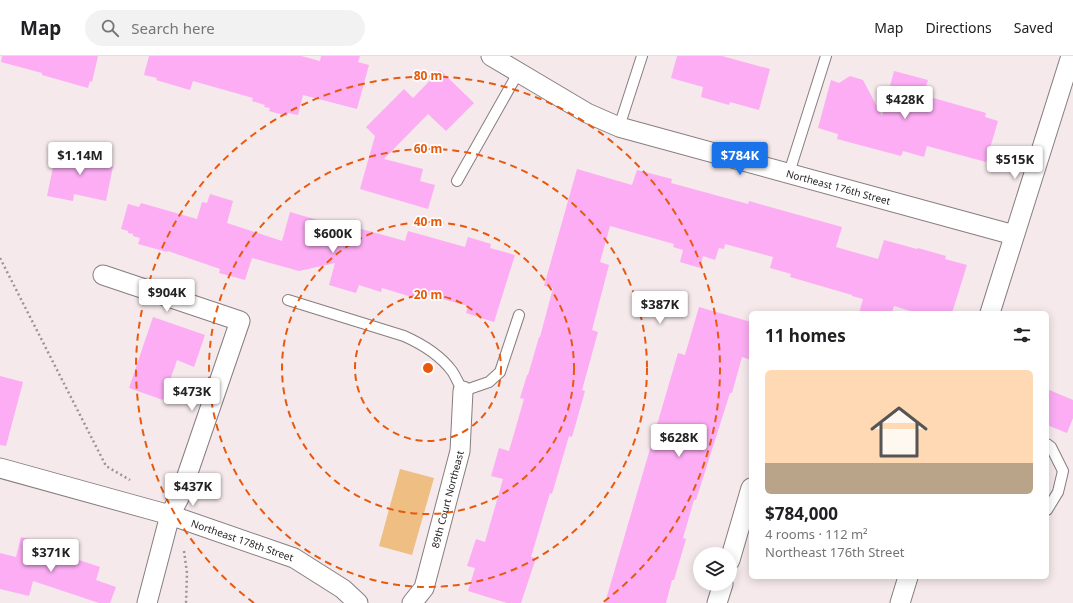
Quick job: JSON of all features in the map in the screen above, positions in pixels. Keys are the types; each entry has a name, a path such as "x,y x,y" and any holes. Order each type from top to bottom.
{"street":[{"name":"Northeast 176th Street","path":"491,56 587,112 619,127 1014,235"},
{"path":"991,311 1071,56"},
{"path":"103,275 240,321 180,496 168,522 147,603"},
{"name":"89th Court Northeast","path":"412,603 424,588 460,451 463,391"},
{"name":"Northeast 178th Street","path":"0,468 149,509 168,522 294,558 343,589 358,603"},
{"path":"737,547 744,534 749,501"},
{"path":"900,603 904,579"},
{"path":"717,603 721,591"}],"lane":[{"path":"619,127 642,56"},
{"path":"789,173 826,56"},
{"path":"457,181 518,73"},
{"path":"288,300 404,336 415,341 430,350 452,371 463,391 489,382 500,372 518,315"},
{"path":"1049,446 1063,471 1058,492 1049,507"}],"path":[{"path":"0,258 106,466 139,485 149,509"},
{"path":"168,522 184,551 187,573 186,603"}],"shaded area":[{"path":"400,469 434,478 412,555 379,546"}],"building":[{"path":"2,56 98,56 92,82 90,81 88,88 42,75 42,73 1,62"},
{"path":"149,56 301,56 320,61 321,56 360,56 358,62 369,65 357,109 303,95 298,115 288,113 287,116 269,111 270,108 264,107 265,105 252,101 253,98 193,81 190,90 144,75"},
{"path":"677,56 722,56 770,69 759,110 730,102 729,105 701,97 703,87 671,78"},
{"path":"440,70 474,103 446,131 428,114 384,159 423,169 420,181 435,185 428,209 360,189 375,136 366,127 404,89 413,98"},
{"path":"894,71 928,80 923,95 986,113 985,117 998,121 986,162 927,146 924,157 903,151 901,156 837,139 838,134 818,128 831,80 839,83 850,76 863,80 882,116"},
{"path":"62,147 106,156 104,164 113,166 106,201 74,194 73,201 47,196 56,153 61,154"},
{"path":"577,169 632,185 637,170 672,179 671,183 748,204 749,201 842,227 836,247 878,259 884,240 946,256 945,259 967,265 953,311 910,311 894,306 893,311 860,311 863,299 790,277 791,274 770,268 773,257 725,244 724,249 719,248 715,260 703,256 700,268 680,262 683,250 673,247 674,244 610,226 600,262 609,265 592,330 598,332 582,390 585,391 572,437 569,436 552,494 550,493 531,557 536,558 521,603 507,603 468,591 475,568 467,566 476,539 485,542 503,479 491,476 499,448 509,451 524,399 520,398 540,337 553,288 544,286"},
{"path":"210,194 233,201 227,223 282,241 290,212 345,228 347,225 405,241 408,231 465,247 468,237 491,244 490,248 515,255 494,322 466,313 468,306 417,292 415,298 382,288 381,292 359,285 356,293 329,285 335,263 299,271 252,258 245,280 219,273 220,269 168,251 167,252 138,244 140,238 121,229 128,204 139,207 141,203 197,219 202,202 207,203"},
{"path":"699,307 749,321 749,359 742,357 732,393 730,393 696,500 694,500 683,538 686,539 666,603 605,603 678,353 685,355"},
{"path":"153,317 205,335 194,367 177,360 163,400 129,388"},
{"path":"0,376 23,382 6,446 0,445"},
{"path":"1049,390 1073,400 1073,418 1067,433 1049,426"},
{"path":"21,537 47,543 46,549 100,567 96,580 116,587 110,603 99,603 33,581 29,596 0,589 0,553 16,557"}]}
